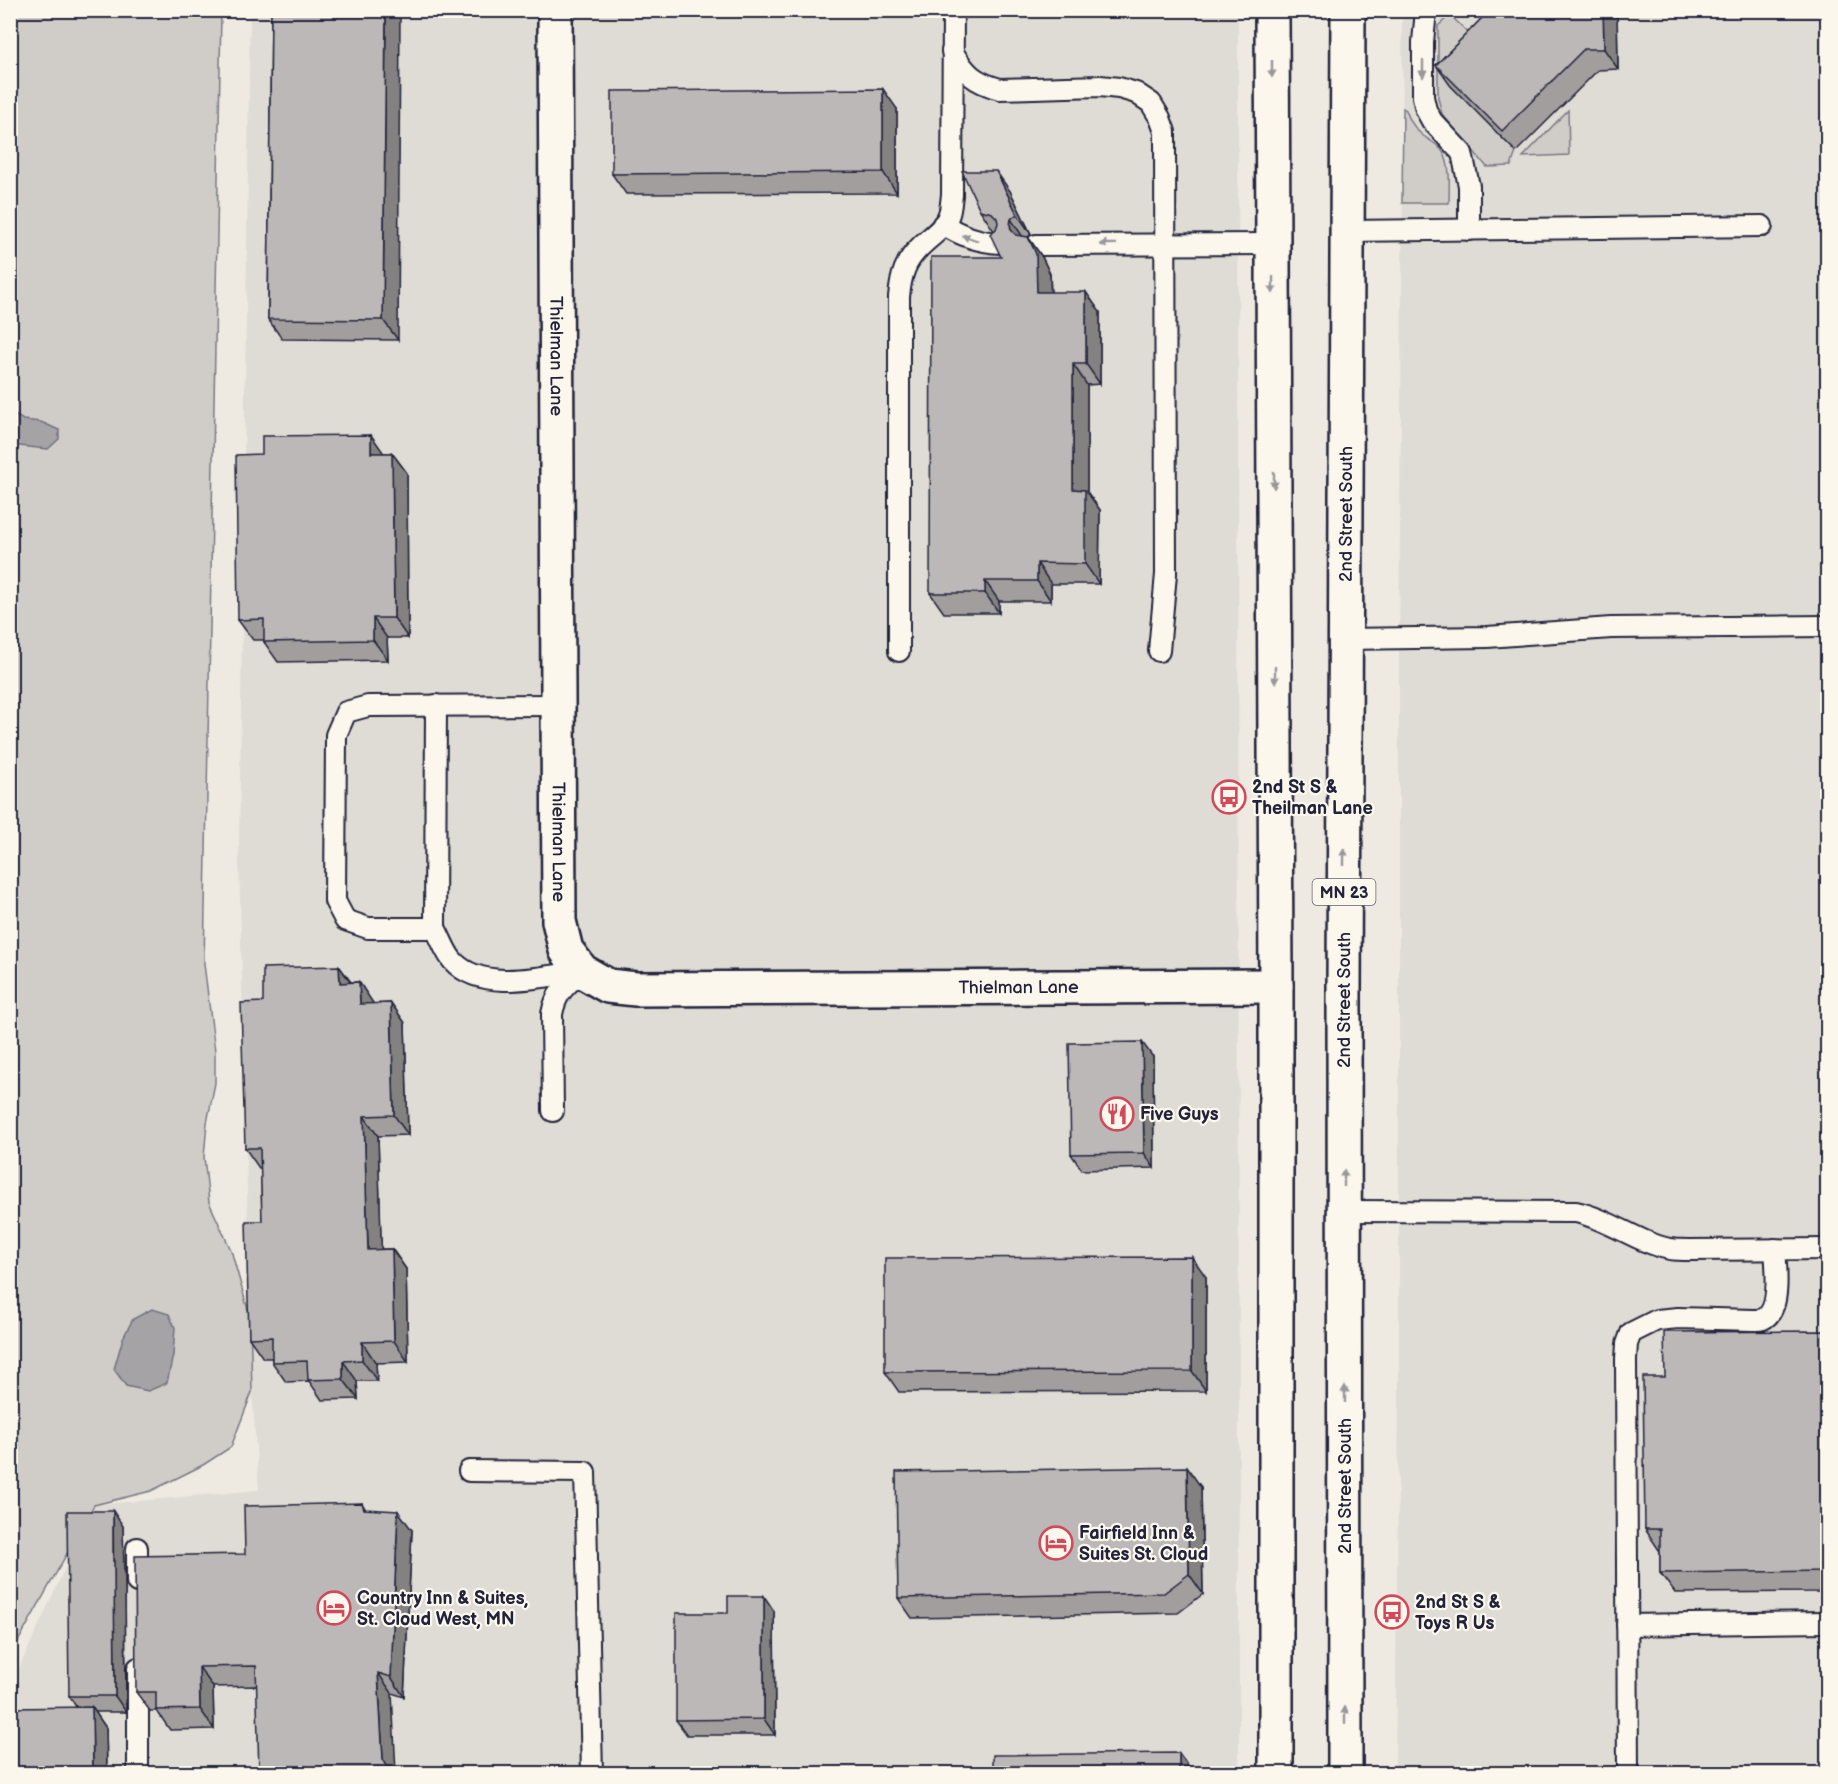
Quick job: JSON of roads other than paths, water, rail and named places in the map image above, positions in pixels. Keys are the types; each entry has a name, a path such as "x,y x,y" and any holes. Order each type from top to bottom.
{"main road":[{"name":"Thielman Lane","path":"555,10 558,921 566,950 582,971 608,986 636,989 1276,986"},
{"path":"1272,10 1276,1773"},
{"name":"2nd Street South","path":"1345,1773 1348,10"}],"lane":[{"path":"899,651 899,297 901,278 906,263 937,232 949,215 952,195 953,10"},
{"path":"1426,10 1423,42 1425,110 1432,121 1462,153 1469,186 1469,230"},
{"path":"952,51 967,73 984,85 1000,89 1100,86 1136,93 1151,103 1165,132 1166,574 1159,651"},
{"path":"943,224 966,238 985,243 1000,243"},
{"path":"1347,231 1762,226"},
{"path":"1036,245 1273,244"},
{"path":"1346,639 1487,637 1611,628 1827,626"},
{"path":"436,705 435,928 453,961 476,977 514,981 582,971"},
{"path":"435,928 368,928 345,920 335,901 336,735 346,712 368,706 558,705"},
{"path":"553,1111 552,1014 554,1002 560,991 582,971"},
{"path":"1345,1211 1576,1212 1593,1216 1670,1249 1827,1249"},
{"path":"1628,1773 1627,1344 1631,1333 1657,1320 1678,1318 1764,1319 1772,1309 1776,1293 1775,1249"},
{"path":"469,1471 585,1472 592,1773"},
{"path":"137,1548 137,1596"},
{"path":"1627,1625 1827,1622"},
{"path":"138,1655 138,1773"}],"place":[{"name":"2nd St S & Theilman Lane","path":"1229,797"},
{"name":"Five Guys","path":"1117,1114"},
{"name":"Fairfield Inn & Suites St. Cloud","path":"1056,1543"},
{"name":"Country Inn & Suites, St. Cloud West, MN","path":"334,1608"},
{"name":"2nd St S & Toys R Us","path":"1392,1612"}]}
